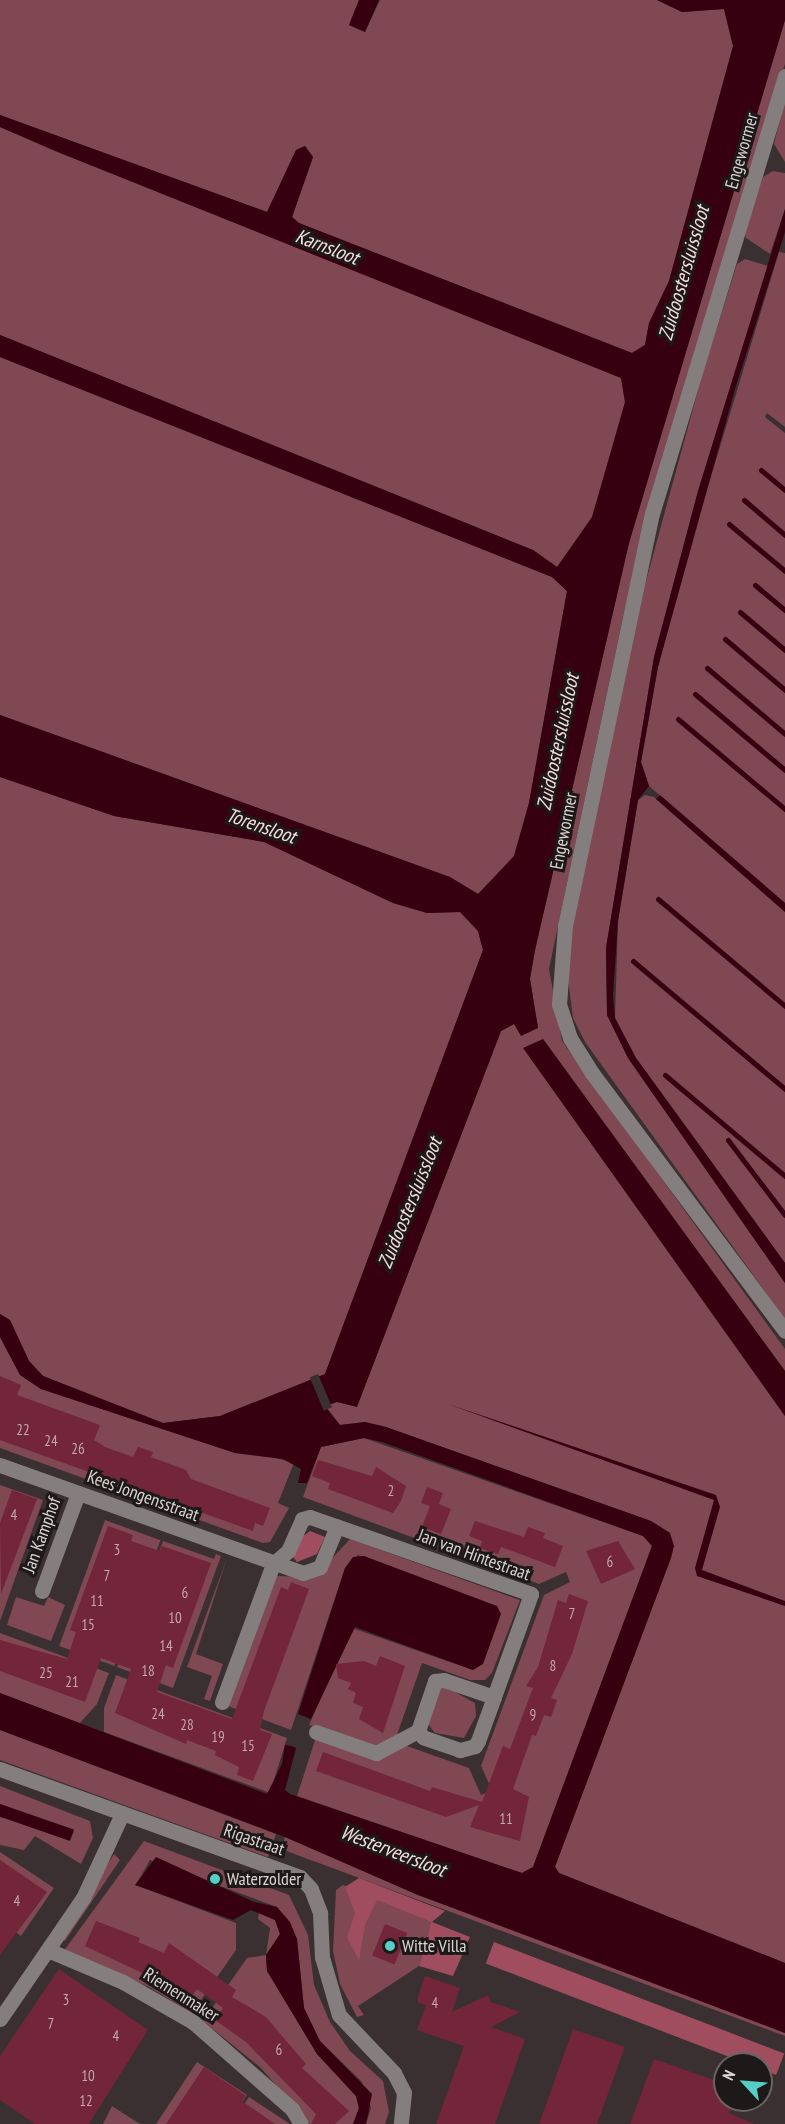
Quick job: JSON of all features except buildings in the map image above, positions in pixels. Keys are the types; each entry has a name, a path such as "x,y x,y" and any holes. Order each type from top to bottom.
{"street":[{"name":"Engewormer","path":"785,76 652,513 565,925 559,1004 570,1038 592,1073 785,1331"},
{"name":"Kees Jongensstraat","path":"0,1465 273,1564"},
{"name":"Jan Kamphof","path":"42,1591 78,1493"},
{"name":"Jan van Hintestraat","path":"273,1564 288,1551 305,1517 337,1526 531,1594 478,1741 470,1749 460,1750 423,1737 418,1731"},
{"path":"222,1702 273,1564 303,1573 315,1572 337,1526"},
{"path":"316,1732 376,1753 418,1731 435,1682 444,1680 494,1697"},
{"name":"Rigastraat","path":"0,1769 295,1874 311,1889 320,1914 322,1957 339,2015 394,2073 404,2093 401,2124"},
{"path":"0,2019 83,1898 122,1814"},
{"name":"Riemenmaker","path":"48,1950 123,1982 193,2022 292,2109 301,2124"}],"shaded area":[{"path":"0,0 359,0 349,25 365,32 380,0 657,0 682,12 724,9 733,46 669,281 649,323 645,345 632,353 299,223 292,217 313,157 305,146 296,150 267,212 0,115"},
{"path":"785,20 785,64 694,354 624,612 549,969 562,1041 785,1349 785,1371 543,1039 578,1125 785,1416 785,1963 559,1873 555,1867 670,1533 651,1521 386,1427 365,1422 340,1425 325,1406 337,1402 357,1406 501,1031 514,1024 538,1028 530,979 535,950 629,543"},
{"path":"785,98 785,162 774,144"},
{"path":"0,127 621,378 625,402 613,455 592,517 576,547 557,567 533,550 0,335"},
{"path":"773,171 785,173 785,209 770,254 746,238 744,232 763,177"},
{"path":"779,252 785,253 785,427 767,413 765,417 785,433 785,903 649,786 641,762 658,667 686,559"},
{"path":"745,259 768,266 698,491 654,657 606,948 607,1015 628,1058 785,1283 785,1319 585,1042 573,1018 567,971 574,913 643,592 703,372 737,264"},
{"path":"0,357 552,577 567,591 529,803 514,856 503,871 478,894 450,877 0,715"},
{"path":"0,777 114,816 264,842 393,903 427,913 460,912 478,931 483,950 325,1374 220,1416 163,1423 43,1376 29,1361 10,1320 0,1314"},
{"path":"645,795 654,797 785,912 785,1263 636,1058 615,1018 618,921 638,800"},
{"path":"0,1337 20,1375 41,1389 235,1453 261,1454 294,1463 278,1503 289,1508 270,1542 263,1543 0,1448"},
{"path":"364,1438 643,1536 652,1546 533,1867 522,1873 297,1796 316,1737 378,1760 407,1746 469,1768 481,1795 492,1790 481,1766 544,1595 570,1582 566,1572 539,1584 303,1497 321,1447"},
{"path":"0,1485 43,1500 0,1621"},
{"path":"105,1520 160,1540 115,1666 59,1646"},
{"path":"310,1531 325,1537 317,1554 297,1562 293,1557 302,1537"},
{"path":"350,1539 520,1600 492,1673 485,1680 470,1680 422,1663 397,1735 373,1747 309,1725 352,1628 473,1670 499,1610 358,1555 345,1568 291,1730 228,1706 277,1576 315,1577"},
{"path":"163,1541 214,1559 216,1554 221,1556 173,1688 117,1667"},
{"path":"227,1558 196,1654 223,1664 210,1701 204,1699 212,1676 187,1667"},
{"path":"16,1597 44,1606 48,1597 65,1605 51,1641 7,1625"},
{"path":"0,1633 109,1673 97,1704 80,1723 0,1693"},
{"path":"116,1675 287,1738 270,1793 104,1732 104,1708"},
{"path":"446,1687 475,1703 476,1716 464,1738 435,1733 425,1720 439,1689"},
{"path":"0,1730 276,1834 268,1857 0,1760"},
{"path":"0,1786 90,1821 93,1838 81,1864 35,1836 24,1850 0,1845 0,1816 70,1841 74,1831 0,1804"},
{"path":"285,1837 418,1895 495,1921 785,2033 785,2036 281,1849"},
{"path":"144,1841 289,1895 308,1935 314,1985 330,2022 350,2051 383,2081 389,2112 385,2124 366,2124 371,2108 362,2082 320,2041 304,2008 297,1939 277,1907 150,1860 136,1885 236,1923 236,1950 192,2013 149,1987 63,1952"},
{"path":"0,1852 54,1888 21,1936 0,1921"},
{"path":"114,1854 120,1860 65,1941 62,1938"},
{"path":"359,1878 445,1911 432,1922 470,1937 453,1976 419,1966 431,1922 377,1900 365,1925 359,1960 347,1937 355,1913 345,1887"},
{"path":"343,1885 431,1922 419,1966 358,2006 364,2015 357,2017 340,1984 333,1951 336,1890"},
{"path":"259,1912 275,1920 280,1934 266,1955 270,1928 258,1919"},
{"path":"494,1942 784,2053 776,2075 773,2074 773,2052 716,2052 486,1963"},
{"path":"266,1955 267,1971 317,2054 356,2096 359,2108 353,2124 310,2124 261,2068 203,2021 247,1958"},
{"path":"197,2062 247,2095 227,2124 156,2124"},
{"path":"249,2097 290,2124 231,2124"},
{"path":"112,2106 140,2124 103,2124"}],"water":[{"path":"359,0 379,0 365,32 349,25"},
{"path":"657,0 785,0 785,20 629,543 535,950 530,979 538,1028 521,1036 514,1024 501,1031 357,1407 337,1402 325,1406 340,1425 365,1422 386,1427 651,1521 670,1533 674,1546 671,1558 555,1867 559,1873 785,1963 785,2033 418,1895 285,1837 0,1730 0,1693 267,1794 282,1764 285,1745 291,1746 296,1748 285,1790 290,1794 522,1873 533,1867 652,1546 643,1536 382,1442 364,1438 321,1447 307,1483 298,1483 301,1469 283,1459 235,1453 41,1389 20,1375 0,1337 0,1314 10,1320 29,1361 43,1376 163,1423 220,1416 325,1374 483,950 478,931 460,912 427,913 393,903 264,842 114,816 0,777 0,715 450,877 478,894 514,856 529,803 567,591 552,577 0,357 0,335 533,550 557,567 592,517 625,402 621,378 55,151 0,127 0,115 267,212 296,150 305,146 313,157 292,217 299,223 632,353 645,345 649,323 669,281 733,46 724,9 682,12"},
{"path":"785,209 785,232 735,389 658,667 641,762 649,786 638,800 618,921 613,995 615,1018 636,1058 785,1263 785,1283 628,1058 607,1015 606,948 654,657 698,491"},
{"path":"660,795 785,903 785,912 656,799"},
{"path":"543,1039 785,1371 785,1416 523,1048"},
{"path":"448,1404 716,1495 720,1507 702,1570 785,1601 785,1606 697,1576 695,1568 714,1500"},
{"path":"364,1556 497,1606 501,1614 483,1664 473,1670 355,1627 311,1719 298,1714 345,1568 353,1557"},
{"path":"0,1804 74,1829 70,1841 0,1817"},
{"path":"156,1857 254,1902 277,1907 290,1922 297,1939 304,2008 320,2041 372,2094 366,2124 353,2124 359,2108 356,2096 317,2054 267,1971 266,1955 280,1934 275,1920 251,1910 233,1920 135,1885"}],"pier":[{"path":"318,1374 332,1407 324,1411 310,1378"}],"waterway":[{"path":"761,470 785,490"},
{"path":"744,500 785,535"},
{"path":"729,524 785,571"},
{"path":"755,585 785,610"},
{"path":"740,612 785,650"},
{"path":"725,639 785,690"},
{"path":"707,668 785,734"},
{"path":"695,694 785,770"},
{"path":"678,719 785,809"},
{"path":"658,899 785,1006"},
{"path":"633,961 785,1089"},
{"path":"665,1075 785,1176"},
{"path":"728,1140 785,1215"}],"place":[{"name":"Waterzolder","path":"215,1879"},
{"name":"Witte Villa","path":"390,1946"}],"water label":[{"name":"Karnsloot","path":"327,247"},
{"name":"Zuidoostersluissloot","path":"684,273"},
{"name":"Zuidoostersluissloot","path":"558,742"},
{"name":"Torensloot","path":"261,826"},
{"name":"Zuidoostersluissloot","path":"410,1203"},
{"name":"Westerveersloot","path":"393,1851"}]}
